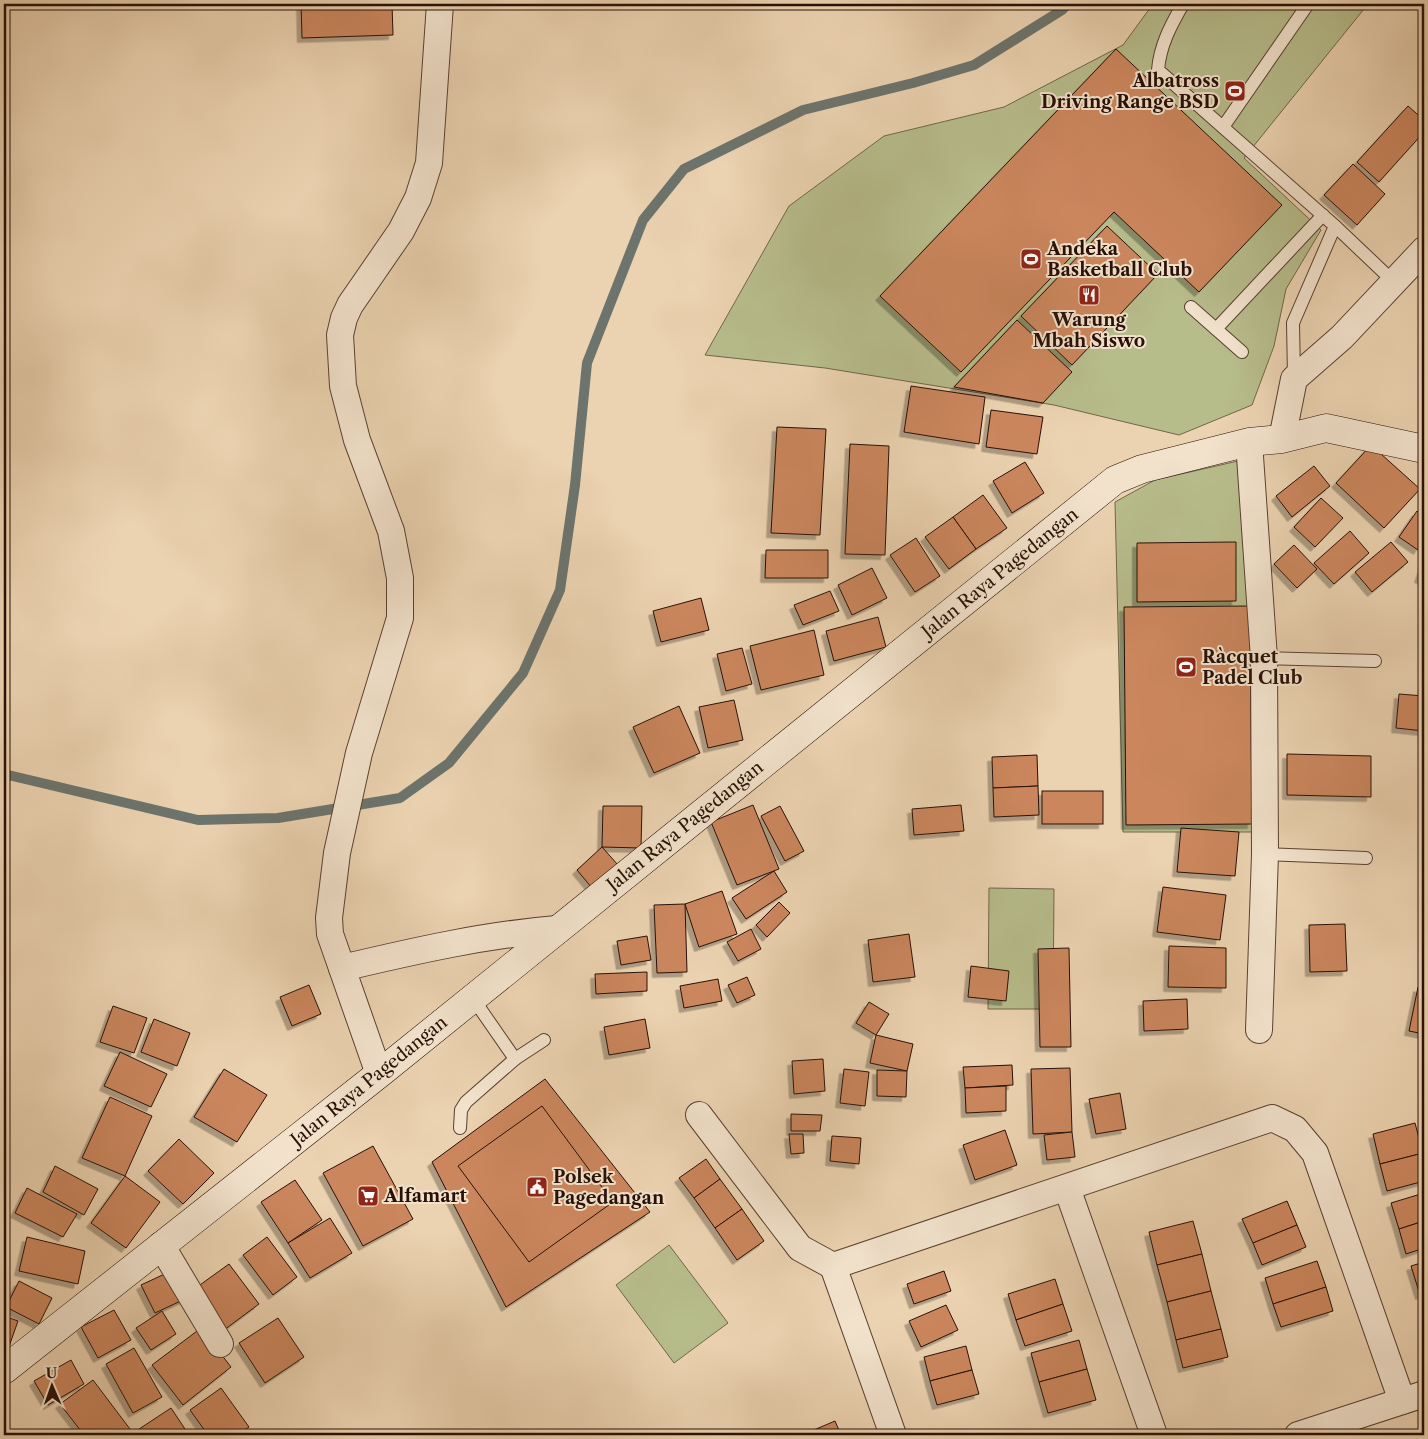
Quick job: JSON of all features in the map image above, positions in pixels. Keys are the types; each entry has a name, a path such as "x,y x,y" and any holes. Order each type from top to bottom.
{"street":[{"path":"379,1074 330,934 329,918 337,853 359,753 400,618 400,578 391,531 357,440 343,386 340,335 344,318 350,305 401,231 418,198 429,163 440,4"},
{"path":"1282,438 1294,379 1342,337 1395,283 1424,250"},
{"name":"Jalan Raya Pagedangan","path":"4,1370 379,1074 1115,480 1142,469 1249,442 1282,438 1326,428 1424,449"},
{"path":"1249,442 1264,658 1265,854 1259,1030"},
{"path":"342,968 456,942 515,932 557,929"},
{"path":"699,1115 800,1248 832,1266 893,1435"},
{"path":"832,1266 1272,1118 1295,1130 1315,1153 1413,1397 1298,1435"},
{"path":"1068,1188 1154,1435"},
{"path":"161,1245 220,1344"}],"lane":[{"path":"1183,4 1172,23 1160,53 1158,70 1323,215 1395,283"},
{"path":"1223,127 1308,4"},
{"path":"1216,329 1323,215"},
{"path":"1294,379 1293,323 1335,226"},
{"path":"1191,307 1242,352"},
{"path":"1264,658 1374,661"},
{"path":"1265,854 1366,858"},
{"path":"472,998 514,1059"},
{"path":"460,1128 461,1110 466,1102 514,1059 544,1040"}],"green space":[{"name":"Andeka Basketball Club","path":"1153,4 1368,4 1244,158 1321,230 1286,289 1274,346 1252,405 1179,435 1054,405 825,368 705,355 789,206 884,136 1004,107 1123,45"},
{"name":"Ràcquet Padel Club","path":"1238,461 1250,481 1255,832 1123,832 1115,502 1155,480"},
{"path":"989,888 1054,889 1053,1009 988,1009"},
{"path":"669,1245 728,1323 674,1363 616,1285"}],"building":[{"path":"301,4 392,4 393,35 302,38"},
{"path":"1116,49 1282,205 1199,292 1114,212 961,372 880,296"},
{"path":"1408,106 1424,120 1424,132 1379,182 1357,162"},
{"path":"1353,164 1385,194 1357,225 1324,195"},
{"name":"Warung Mbah Siswo","path":"1107,226 1158,274 1072,365 1021,316"},
{"path":"1017,320 1072,372 1043,403 954,387"},
{"path":"911,386 985,397 979,444 904,432"},
{"path":"991,410 1043,417 1037,454 986,447"},
{"path":"777,427 826,429 820,535 771,533"},
{"path":"850,444 889,446 885,555 845,554"},
{"path":"1371,445 1420,489 1384,528 1336,483"},
{"path":"1025,462 1044,493 1012,513 993,481"},
{"path":"1314,466 1330,486 1292,517 1276,496"},
{"path":"983,495 1007,528 976,549 953,517"},
{"path":"1321,498 1343,518 1315,547 1294,527"},
{"path":"1417,511 1424,517 1424,541 1418,550 1399,537"},
{"path":"953,517 976,549 949,569 925,537"},
{"path":"1350,531 1369,553 1334,584 1314,563"},
{"path":"916,538 940,576 915,592 890,555"},
{"path":"1236,542 1236,601 1137,602 1137,543"},
{"path":"1391,542 1408,562 1372,592 1355,572"},
{"path":"1294,545 1317,569 1297,588 1274,564"},
{"path":"766,550 828,550 828,578 765,578"},
{"path":"1424,564 1424,580 1419,578"},
{"path":"872,568 887,598 852,615 838,585"},
{"path":"830,591 839,611 803,625 794,605"},
{"path":"701,598 709,630 661,642 653,611"},
{"path":"1250,606 1252,824 1126,825 1124,607"},
{"path":"878,617 886,647 834,661 826,631"},
{"path":"814,630 824,675 761,690 750,646"},
{"path":"742,648 752,684 726,691 717,654"},
{"path":"1399,694 1424,696 1424,731 1396,728"},
{"path":"734,700 743,740 708,748 699,707"},
{"path":"679,706 700,753 654,773 633,727"},
{"path":"1287,754 1371,756 1371,797 1287,795"},
{"path":"1037,755 1038,786 993,788 992,757"},
{"path":"1038,786 1039,815 994,817 993,788"},
{"path":"1042,791 1103,791 1103,824 1042,824"},
{"path":"753,805 779,869 737,885 711,822"},
{"path":"961,805 964,831 914,835 912,809"},
{"path":"603,806 642,806 641,848 602,847"},
{"path":"780,806 804,851 785,861 761,816"},
{"path":"1181,828 1239,832 1235,876 1177,872"},
{"path":"602,847 618,865 592,888 577,870"},
{"path":"774,871 787,892 746,919 732,898"},
{"path":"1163,887 1226,895 1220,940 1157,932"},
{"path":"722,891 737,934 699,947 685,904"},
{"path":"779,902 790,913 767,937 756,925"},
{"path":"685,904 687,972 657,973 654,905"},
{"path":"1345,924 1347,971 1310,972 1309,925"},
{"path":"751,929 761,949 738,961 727,942"},
{"path":"909,934 915,977 873,982 868,940"},
{"path":"647,936 651,960 621,965 617,941"},
{"path":"1169,946 1226,948 1226,988 1168,987"},
{"path":"1069,948 1071,1047 1040,1047 1038,949"},
{"path":"971,966 1009,971 1006,1001 968,997"},
{"path":"647,972 647,991 596,994 595,974"},
{"path":"747,977 755,995 737,1003 728,985"},
{"path":"718,979 722,1001 684,1008 680,986"},
{"path":"309,985 321,1014 292,1026 280,997"},
{"path":"1418,987 1424,989 1424,1034 1409,1031"},
{"path":"1187,999 1188,1029 1144,1031 1143,1001"},
{"path":"869,1002 889,1014 876,1035 856,1023"},
{"path":"113,1006 147,1018 134,1053 100,1042"},
{"path":"154,1019 190,1033 177,1066 141,1052"},
{"path":"645,1019 650,1048 609,1055 604,1027"},
{"path":"876,1035 913,1044 907,1071 870,1063"},
{"path":"120,1052 167,1074 151,1107 104,1086"},
{"path":"823,1059 825,1091 794,1094 792,1061"},
{"path":"1012,1065 1013,1085 965,1088 963,1067"},
{"path":"1070,1068 1072,1132 1033,1134 1031,1069"},
{"path":"224,1069 267,1095 237,1142 194,1117"},
{"path":"844,1069 869,1072 865,1106 840,1103"},
{"path":"877,1070 907,1071 906,1097 877,1096"},
{"name":"Polsek Pagedangan","path":"545,1079 650,1212 506,1307 432,1162"},
{"path":"1006,1086 1006,1111 966,1113 965,1088"},
{"path":"1120,1093 1126,1129 1096,1134 1089,1099"},
{"path":"110,1097 152,1116 125,1176 82,1158"},
{"path":"542,1106 613,1202 529,1262 458,1166"},
{"path":"791,1114 822,1115 820,1131 791,1131"},
{"path":"1415,1123 1423,1153 1380,1164 1373,1134"},
{"path":"1005,1130 1017,1165 975,1180 963,1145"},
{"path":"1072,1132 1075,1157 1047,1160 1044,1135"},
{"path":"789,1134 803,1134 804,1153 791,1154"},
{"path":"832,1136 861,1138 859,1164 830,1161"},
{"path":"179,1139 214,1173 183,1204 148,1171"},
{"name":"Alfamart","path":"373,1146 413,1219 363,1246 323,1173"},
{"path":"1423,1153 1424,1181 1387,1191 1380,1164"},
{"path":"706,1159 720,1179 694,1198 679,1178"},
{"path":"55,1166 98,1189 84,1215 43,1192"},
{"path":"125,1176 160,1202 126,1248 91,1223"},
{"path":"720,1179 742,1209 715,1228 694,1198"},
{"path":"295,1180 322,1220 288,1243 261,1202"},
{"path":"27,1188 77,1214 63,1237 15,1213"},
{"path":"1424,1193 1424,1221 1399,1229 1391,1203"},
{"path":"1287,1201 1297,1225 1253,1243 1242,1219"},
{"path":"742,1209 764,1241 737,1260 715,1228"},
{"path":"330,1218 352,1253 310,1278 288,1243"},
{"path":"1193,1221 1202,1254 1157,1265 1149,1232"},
{"path":"1424,1221 1424,1248 1406,1254 1399,1229"},
{"path":"1297,1225 1306,1247 1262,1265 1253,1243"},
{"path":"27,1237 85,1251 78,1284 19,1271"},
{"path":"267,1237 297,1277 273,1295 243,1255"},
{"path":"1202,1254 1211,1291 1167,1302 1157,1265"},
{"path":"1317,1261 1326,1287 1273,1304 1265,1278"},
{"path":"1424,1262 1424,1294 1420,1295 1411,1266"},
{"path":"229,1264 259,1304 224,1330 193,1290"},
{"path":"171,1271 185,1299 155,1313 141,1285"},
{"path":"944,1271 951,1291 914,1304 907,1284"},
{"path":"1055,1279 1063,1304 1016,1320 1008,1294"},
{"path":"19,1281 52,1298 39,1324 6,1307"},
{"path":"1326,1287 1333,1311 1281,1327 1273,1304"},
{"path":"1211,1291 1221,1329 1176,1340 1167,1302"},
{"path":"1063,1304 1072,1331 1025,1346 1016,1320"},
{"path":"946,1305 958,1330 921,1347 909,1321"},
{"path":"114,1310 131,1340 98,1358 81,1327"},
{"path":"162,1311 176,1334 151,1350 136,1328"},
{"path":"4,1316 18,1321 6,1355 4,1354"},
{"path":"278,1318 304,1357 265,1383 239,1343"},
{"path":"201,1328 231,1367 183,1405 152,1365"},
{"path":"1221,1329 1228,1357 1183,1368 1176,1340"},
{"path":"1079,1340 1087,1369 1039,1382 1031,1353"},
{"path":"966,1346 972,1370 930,1381 924,1357"},
{"path":"134,1348 162,1397 133,1413 106,1364"},
{"path":"71,1360 84,1384 48,1405 34,1381"},
{"path":"1087,1369 1096,1400 1048,1413 1039,1382"},
{"path":"972,1370 979,1394 937,1405 930,1381"},
{"path":"93,1380 130,1429 121,1435 84,1435 60,1404"},
{"path":"221,1388 249,1427 237,1435 208,1435 190,1410"},
{"path":"171,1408 187,1432 183,1435 130,1435"},
{"path":"835,1421 841,1435 802,1435"}],"waterway":[{"path":"4,774 198,820 278,818 400,798 449,763 523,673 560,590 575,485 587,363 643,220 684,169 803,110 913,83 974,65 1062,10 1068,4"}],"place":[{"name":"Albatross Driving Range BSD","path":"1235,91"},
{"name":"Andeka Basketball Club","path":"1031,259"},
{"name":"Warung Mbah Siswo","path":"1089,295"},
{"name":"Ràcquet Padel Club","path":"1186,667"},
{"name":"Polsek Pagedangan","path":"537,1187"},
{"name":"Alfamart","path":"368,1196"}]}
